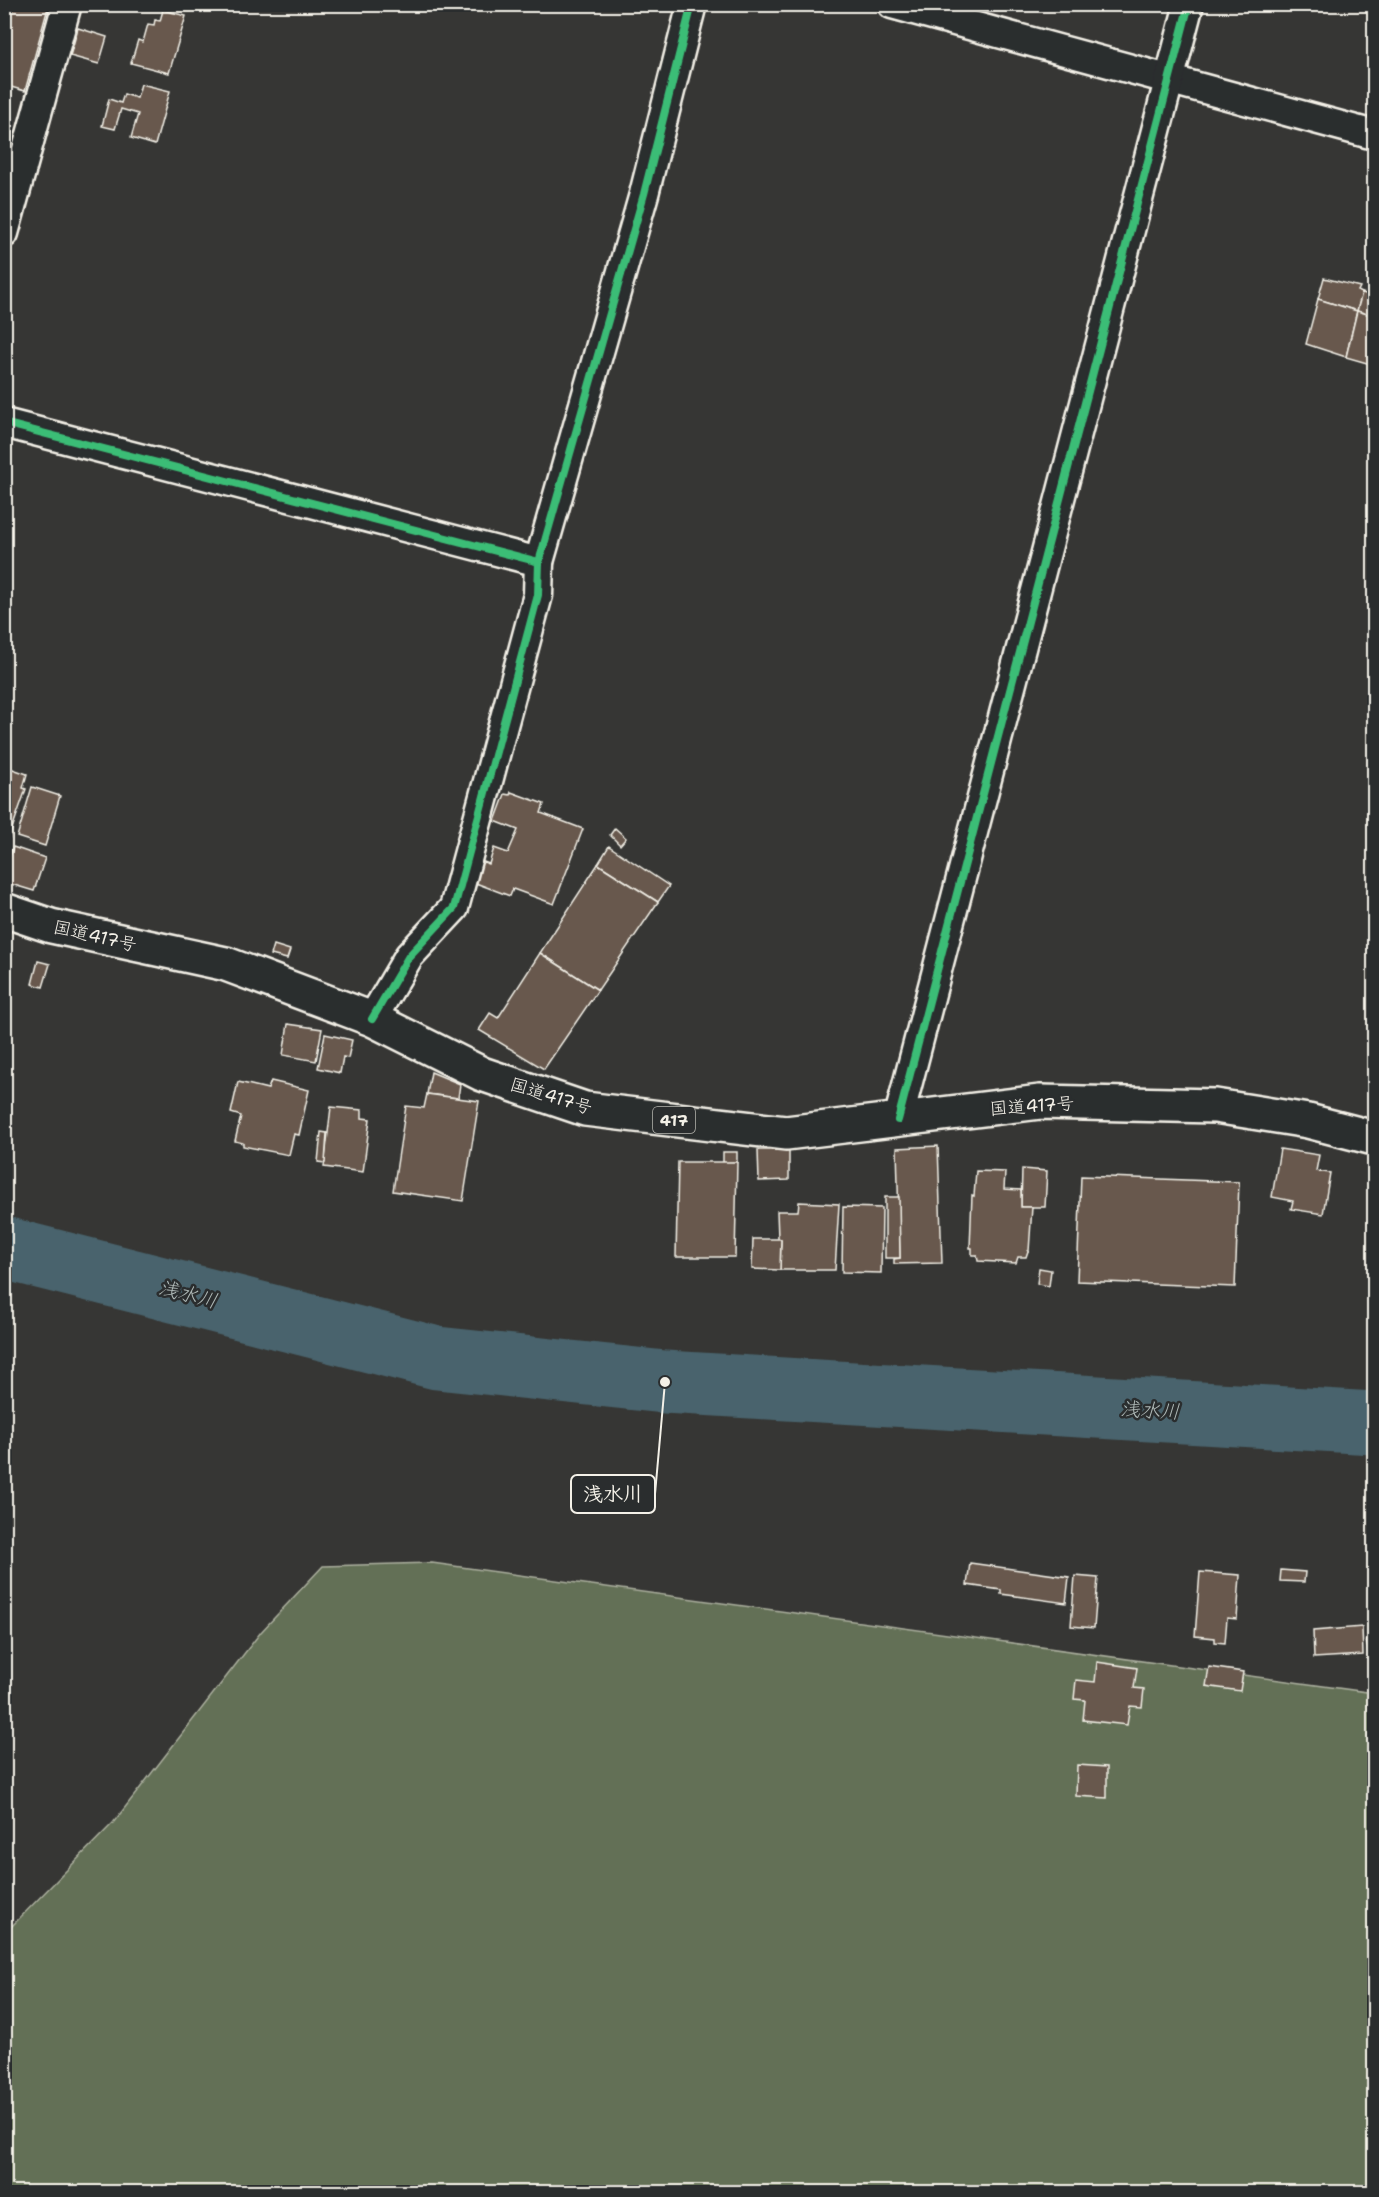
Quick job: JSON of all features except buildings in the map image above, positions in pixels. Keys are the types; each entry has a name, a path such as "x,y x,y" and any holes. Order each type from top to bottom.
{"highway":[{"name":"国道417号","path":"4,910 51,926 226,964 372,1019 482,1074 585,1110 786,1133 1040,1102 1215,1106 1308,1121 1374,1138"}],"street":[{"path":"4,233 67,4"},
{"path":"372,1019 409,956 454,908 538,595 539,562 644,194 692,4"},
{"path":"892,4 1374,135"},
{"path":"898,1120 1189,4"},
{"path":"4,423 539,562"}],"green space":[{"path":"432,1563 1374,1693 1374,2192 5,2192 4,1934 113,1823 261,1632 323,1566"}],"waterway":[{"name":"浅水川","path":"4,1248 437,1358 665,1382 1374,1423"}],"cycle path":[{"path":"372,1019 409,956 454,908 538,595 539,562 644,194 692,4"},
{"path":"898,1120 1189,4"},
{"path":"4,423 539,562"}],"place":[{"name":"浅水川","path":"665,1382"}]}
